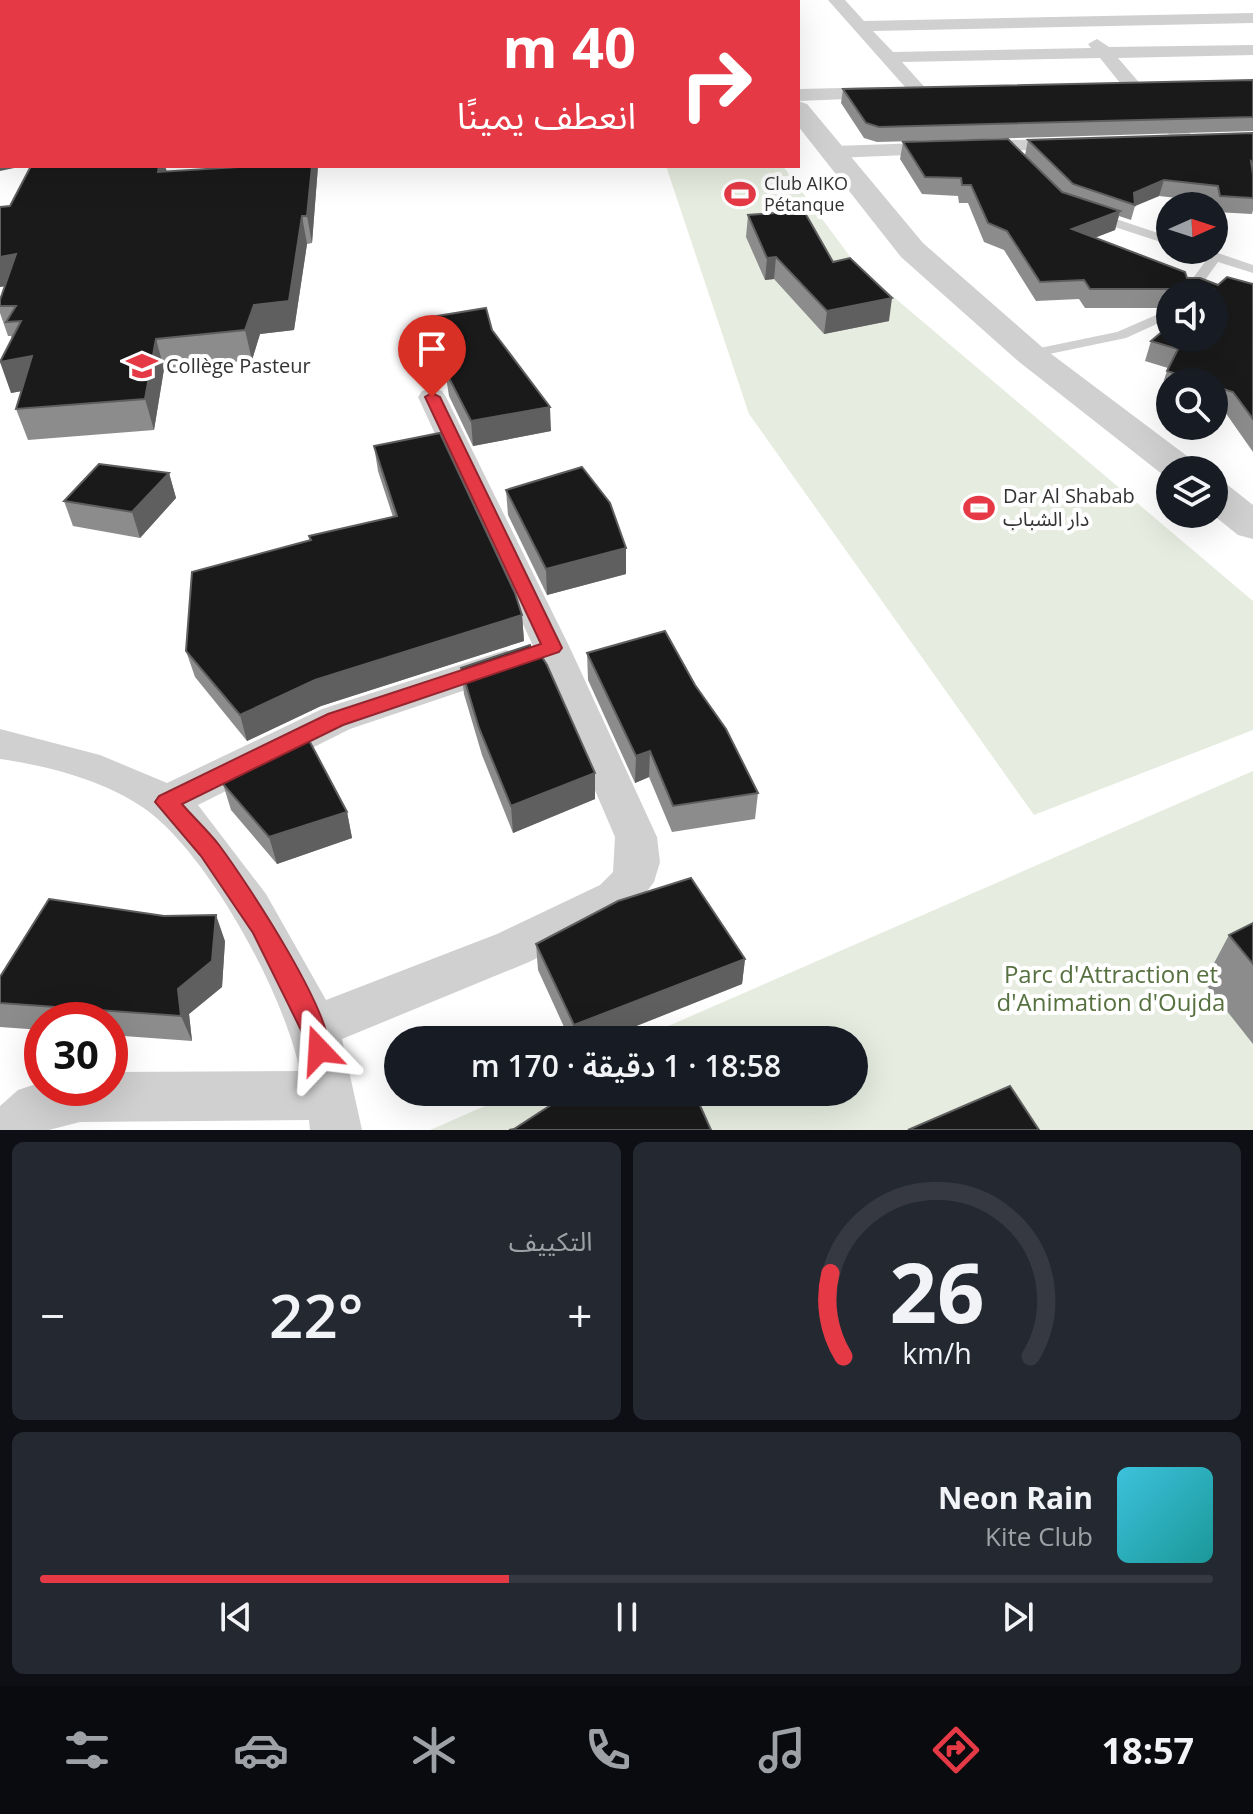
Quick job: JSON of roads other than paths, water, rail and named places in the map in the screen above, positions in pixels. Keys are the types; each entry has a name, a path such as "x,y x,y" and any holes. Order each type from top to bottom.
{"street":[{"path":"800,95 928,92 888,57 836,0"},
{"path":"1055,0 1077,21 1148,105 1187,141"},
{"path":"859,26 1253,18"},
{"path":"888,57 1253,50"},
{"path":"1104,88 1165,87"},
{"path":"800,111 912,250 1030,354 1163,456"},
{"path":"1157,142 1213,140"},
{"path":"834,152 1011,152 1096,144"},
{"path":"313,1028 513,948 616,898 632,882 638,862 636,837 552,648 432,397"},
{"path":"1228,506 1253,526"},
{"path":"166,802 336,719 552,648"},
{"path":"3,748 107,774 166,802 209,849 262,926 313,1028 333,1112 80,1097 36,1108 11,1130"}],"lane":[{"path":"1078,210 1156,236"},
{"path":"1228,260 1253,269"},
{"path":"1030,354 1121,335 1156,319"}],"place":[{"name":"Club AIKO Pétanque","path":"740,194"},
{"name":"Collège Pasteur","path":"142,366"},
{"name":"Dar Al Shabab دار الشباب","path":"979,508"}],"park label":[{"name":"Parc d'Attraction et d'Animation d'Oujda","path":"1111,989"}]}
